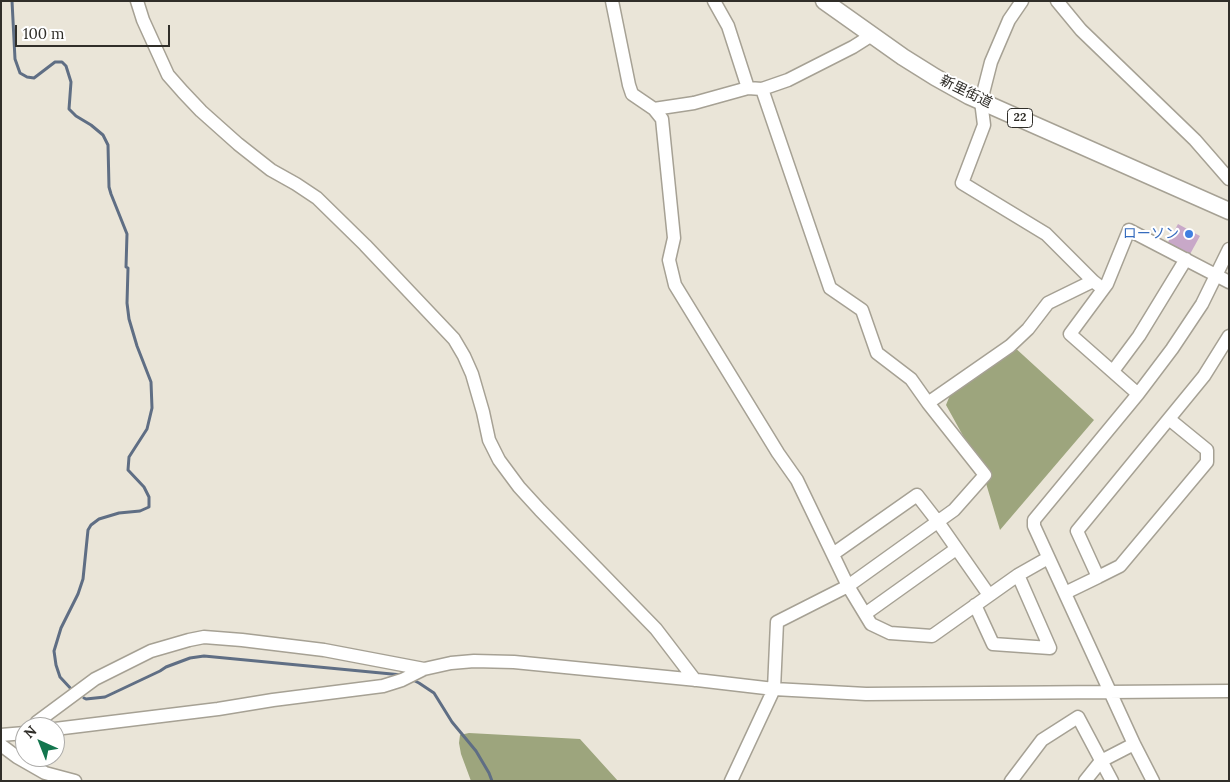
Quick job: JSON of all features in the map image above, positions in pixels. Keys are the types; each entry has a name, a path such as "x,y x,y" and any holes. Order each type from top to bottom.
{"main road":[{"name":"新里街道","path":"824,1 903,57 935,77 981,101 1229,211"}],"street":[{"path":"137,1 143,20 168,75 183,92 238,144 271,170 317,198 365,245 454,339 472,374 489,440 499,460 519,487 540,510 656,629 695,680"},
{"path":"612,1 632,94 654,109 662,119 674,238 668,260 675,284 797,480 848,586 871,624 890,633 932,636 1018,575 1048,558"},
{"path":"714,1 728,26 748,88"},
{"path":"1022,1 1009,20 991,62 981,101 984,125 962,183 1046,234 1103,290"},
{"path":"1057,1 1081,30 1195,140 1229,180"},
{"path":"654,109 694,103 748,88 762,89 788,80 853,47 872,35"},
{"path":"731,781 774,689 777,622 848,586 954,510 985,475 911,379 877,353 862,310 830,288 762,89"},
{"path":"1138,394 1070,334 1107,284 1130,230 1229,282"},
{"path":"1153,781 1048,558 1034,526 1034,520 1138,394 1182,334 1202,304 1229,250"},
{"path":"1113,371 1139,336 1186,259"},
{"path":"928,403 1010,346 1028,329 1048,303 1093,281"},
{"path":"1098,577 1077,531 1204,376 1229,336"},
{"path":"1065,593 1120,566 1206,462 1207,450 1169,419"},
{"path":"833,554 917,495 989,596"},
{"path":"865,614 956,548"},
{"path":"975,606 993,644 1050,648 1018,575"},
{"path":"44,717 95,679 151,651 204,637 324,650 419,671"},
{"path":"65,729 383,686 402,680 419,671 474,661 514,662 774,689 866,694 1229,691"},
{"path":"1011,781 1042,740 1078,717 1112,781"},
{"path":"1,735 15,734"},
{"path":"1085,781 1101,761 1134,744"},
{"path":"1,745 17,757 45,773 75,781"}],"green space":[{"path":"1012,345 1094,420 1000,530 982,470 946,405 956,380"},
{"path":"469,733 580,739 618,781 471,781 459,743 460,735"}],"building":[{"path":"1178,224 1200,236 1189,256 1167,244"}],"waterway":[{"path":"12,1 15,59 20,73 34,78 55,62 62,62 66,66 71,82 69,109 103,135 108,145 109,187 127,234 126,267 128,268 127,303 129,319 151,382 152,408 147,429 129,457 128,470 144,487 149,497 149,507 140,511 119,513 99,519 88,530 83,579 78,594 61,628 54,651 60,677 73,691"},
{"path":"84,698 105,697 166,667 190,658 204,656 402,675"},
{"path":"413,680 434,693 452,722 476,751 492,781"}],"place":[{"name":"ローソン","path":"1189,234"}]}
